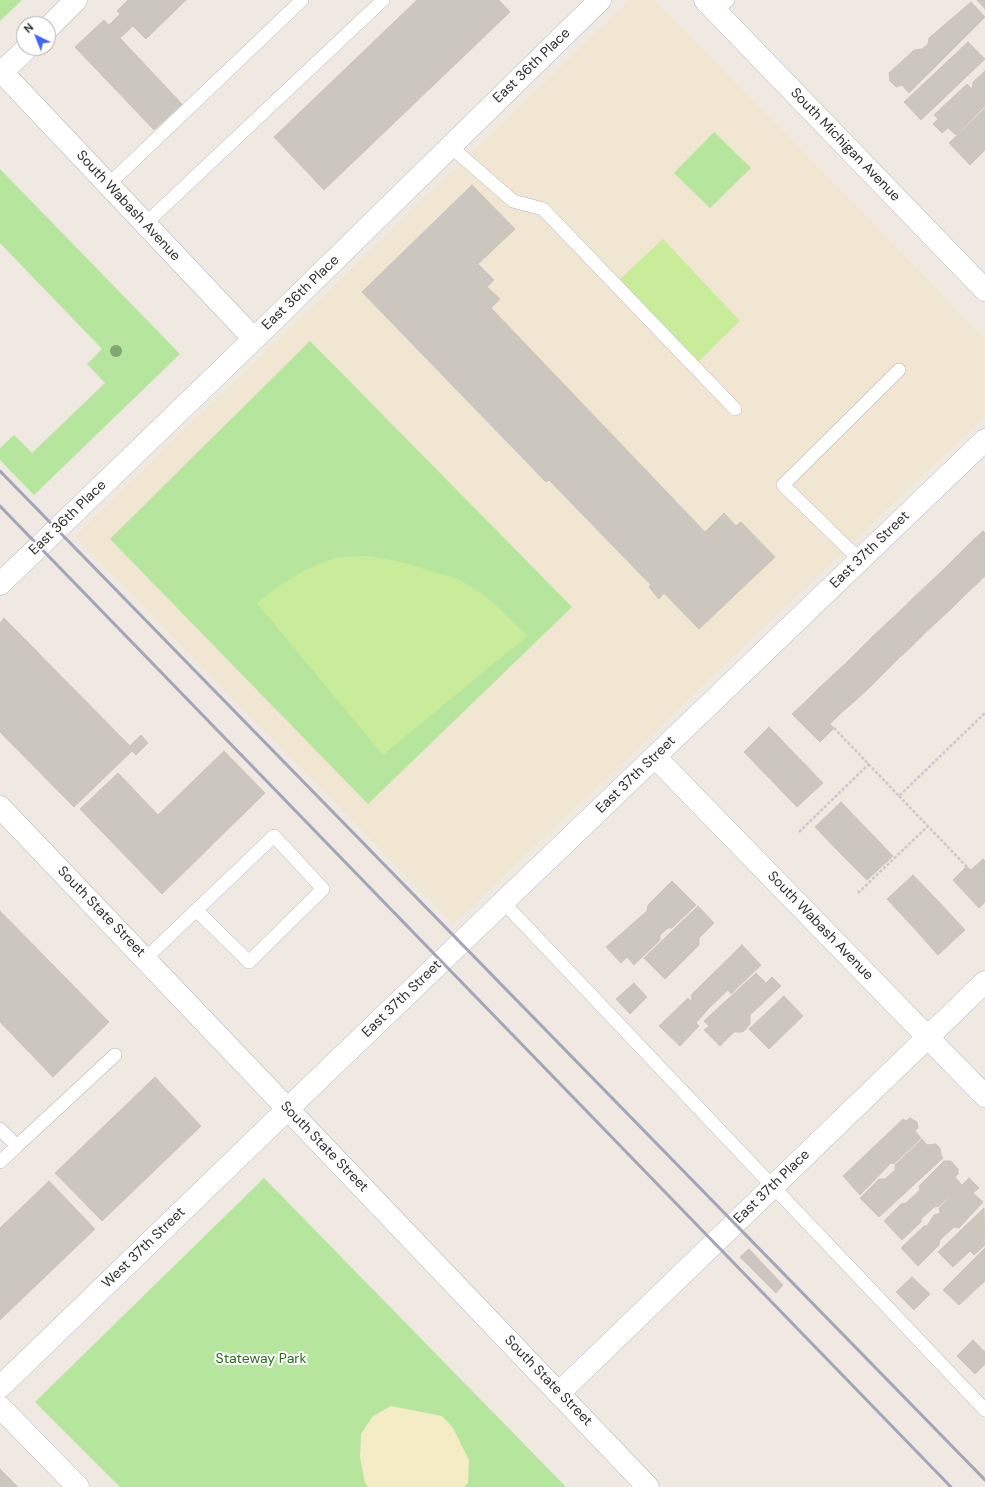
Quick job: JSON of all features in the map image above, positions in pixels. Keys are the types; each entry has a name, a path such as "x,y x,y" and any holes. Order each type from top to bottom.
{"street":[{"path":"56,20 76,0"},
{"name":"East 36th Place","path":"0,584 254,339 600,0"},
{"name":"South Michigan Avenue","path":"716,4 985,290"},
{"name":"South Wabash Avenue","path":"19,56 2,72 254,339"},
{"name":"East 37th Street","path":"288,1109 985,440"},
{"name":"South Wabash Avenue","path":"655,757 985,1096"},
{"name":"South State Street","path":"0,807 648,1487"},
{"name":"East 37th Place","path":"559,1393 985,982"},
{"name":"West 37th Street","path":"0,1387 288,1109"},
{"path":"0,1407 78,1487"}],"lane":[{"path":"108,185 302,0"},
{"path":"146,224 383,0"},
{"path":"450,146 513,201 543,209 735,409"},
{"path":"860,560 783,485 899,370"},
{"path":"144,959 274,836 324,889 249,962 196,910"},
{"path":"503,902 985,1410"},
{"path":"0,1162 114,1056"},
{"path":"0,1129 17,1146"}],"path":[{"path":"899,796 985,713"},
{"path":"834,728 967,866"},
{"path":"799,832 869,764"},
{"path":"858,893 928,826"}],"shaded area":[{"path":"630,0 655,0 985,339 985,416 453,924 75,536"}],"green space":[{"path":"0,0 22,0 0,21"},
{"path":"714,132 751,168 710,208 674,173"},
{"path":"0,169 180,354 34,495 0,460 0,448 14,435 32,453 105,383 87,364 102,349 0,243"},
{"path":"663,239 740,321 698,362 619,280"},
{"path":"310,341 572,607 368,804 110,539"},
{"path":"368,556 401,562 458,579 481,593 497,606 527,636 383,755 257,603 277,587 305,570 337,557"},
{"name":"Stateway Park","path":"264,1178 566,1487 120,1487 35,1402"}],"sand":[{"path":"391,1406 442,1416 453,1428 469,1460 468,1483 464,1487 368,1487 365,1483 360,1458 361,1434 373,1416"}],"building":[{"path":"128,0 186,0 146,39 133,26 120,38 182,104 154,130 75,47 104,20 109,25 120,14 117,11"},
{"path":"417,0 499,0 510,12 324,190 274,137"},
{"path":"977,0 985,0 985,9"},
{"path":"971,2 985,17 909,93 902,85 896,87 890,81 889,73 914,50 922,49 928,44 929,38"},
{"path":"968,42 985,59 921,120 904,102"},
{"path":"985,71 985,106 956,135 948,128 942,133 933,124 938,119 934,115 967,84 972,89 973,82"},
{"path":"985,108 985,150 970,165 949,143"},
{"path":"472,185 515,229 478,264 494,280 487,287 500,299 491,308 705,532 724,513 736,526 741,522 775,557 699,629 664,593 659,599 649,587 651,585 549,480 546,482 362,292"},
{"path":"983,531 985,533 985,560 969,544"},
{"path":"969,544 985,560 985,576 979,582 956,557"},
{"path":"956,557 979,582 965,595 942,571"},
{"path":"942,571 965,595 952,608 928,584"},
{"path":"928,584 952,608 938,621 914,597"},
{"path":"914,597 938,621 924,634 901,610"},
{"path":"901,610 924,634 911,647 887,623"},
{"path":"4,618 130,746 141,735 148,743 136,755 132,751 74,807 0,732 0,623"},
{"path":"887,623 911,647 897,660 873,636"},
{"path":"873,636 897,660 883,674 860,649"},
{"path":"860,649 883,674 870,687 847,662"},
{"path":"847,662 870,687 856,700 833,675"},
{"path":"833,675 856,700 842,712 819,688"},
{"path":"819,688 842,712 830,724 834,728 832,730 806,701"},
{"path":"806,701 832,730 820,742 792,714"},
{"path":"769,727 797,756 769,778 744,752"},
{"path":"224,751 265,793 162,894 80,809 118,773 158,815"},
{"path":"797,756 823,783 797,807 769,778"},
{"path":"841,802 866,828 841,854 815,827"},
{"path":"866,828 893,856 867,880 841,854"},
{"path":"983,859 985,861 985,888 965,868 967,867 971,870"},
{"path":"965,868 985,888 985,902 979,908 953,880"},
{"path":"913,875 939,902 912,926 887,899"},
{"path":"672,881 696,905 672,928 668,928 660,935 660,940 634,965 627,957 621,963 606,947 647,911 648,905"},
{"path":"939,902 965,930 938,955 912,926"},
{"path":"698,906 714,923 699,938 699,945 665,979 644,958"},
{"path":"0,911 109,1022 53,1077 0,1022"},
{"path":"742,945 761,965 731,994 728,990 709,1008 696,1023 699,1026 680,1046 659,1026 688,998 692,1002 691,995"},
{"path":"756,973 766,983 772,977 781,986 750,1015 750,1024 743,1032 734,1032 720,1046 704,1030 709,1026 704,1021"},
{"path":"634,983 647,997 630,1014 616,999"},
{"path":"784,996 803,1016 769,1049 749,1029"},
{"path":"155,1077 201,1126 102,1221 55,1173"},
{"path":"910,1118 917,1122 918,1128 915,1131 921,1138 894,1164 891,1163 860,1195 843,1176 903,1119 906,1121"},
{"path":"922,1139 927,1145 936,1144 940,1148 943,1158 879,1217 860,1198 879,1179 885,1179 895,1170 895,1165"},
{"path":"944,1161 951,1161 958,1169 958,1174 955,1177 962,1185 939,1206 934,1207 902,1240 884,1221 901,1204 906,1203 920,1190 919,1186"},
{"path":"969,1178 979,1188 973,1193 983,1202 959,1228 954,1227 940,1240 939,1245 918,1266 901,1248 924,1226 927,1226 934,1215 940,1213 939,1208"},
{"path":"49,1181 95,1229 0,1320 0,1228"},
{"path":"984,1208 985,1245 974,1255 970,1251 953,1267 938,1252"},
{"path":"985,1248 985,1281 959,1305 943,1290"},
{"path":"749,1249 783,1285 776,1293 740,1257"},
{"path":"912,1277 930,1294 914,1310 896,1292"},
{"path":"973,1340 985,1352 985,1364 975,1374 957,1356"},
{"path":"0,1469 18,1487 0,1487"}],"railway":[{"path":"0,471 985,1480"},
{"path":"0,506 951,1487"}]}
